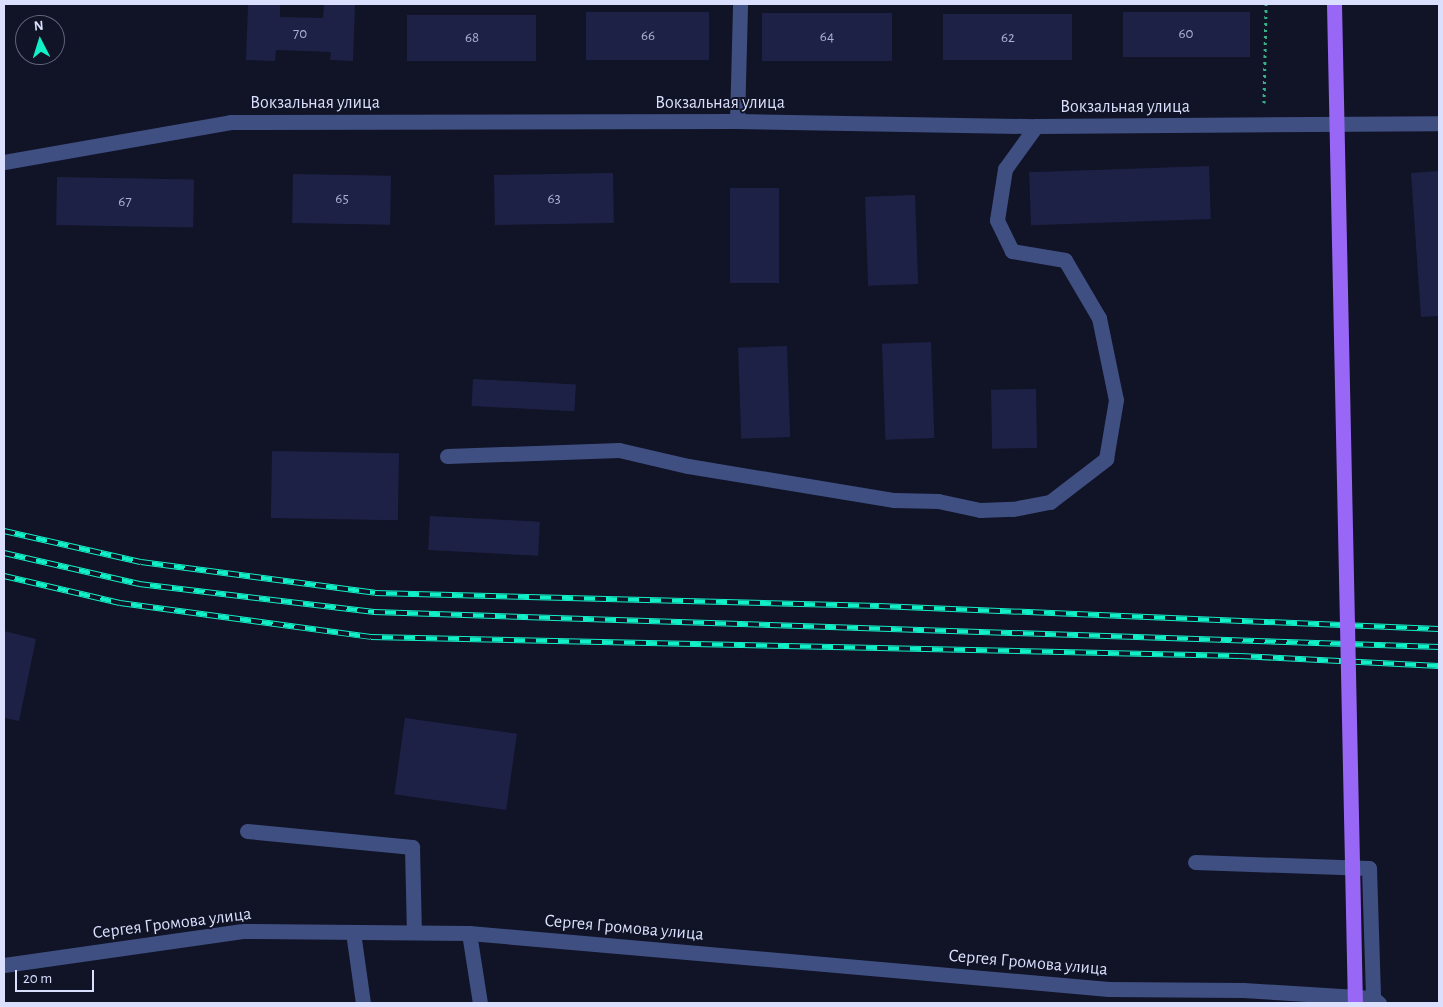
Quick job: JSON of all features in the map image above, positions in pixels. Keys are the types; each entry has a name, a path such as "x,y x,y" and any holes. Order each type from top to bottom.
{"main road":[{"path":"1334,4 1354,1003"}],"street":[{"path":"737,121 740,4"},
{"name":"Вокзальная улица","path":"4,162 231,122 737,121 1036,126 1263,126 1439,123"},
{"path":"447,456 619,450 688,466 894,500 938,501 980,510 1013,509 1050,502 1106,459 1116,400 1099,318 1065,260 1012,251 997,220 1005,169 1036,126"},
{"path":"247,831 412,847 414,932"},
{"path":"1196,862 1369,868 1376,1000"},
{"name":"Сергея Громова улица","path":"4,965 244,931 468,933 1109,989 1247,997 1376,1000"},
{"path":"354,932 363,1003"},
{"path":"468,933 480,1003"}],"path":[{"path":"1263,126 1266,4"}],"building":[{"path":"248,4 280,4 280,17 323,18 324,4 355,4 353,61 330,60 331,52 276,50 275,61 246,60"},
{"path":"586,12 709,12 709,60 586,60"},
{"path":"1123,12 1250,12 1250,57 1123,57"},
{"path":"762,13 892,13 892,61 762,61"},
{"path":"943,14 1072,14 1072,60 943,60"},
{"path":"407,15 536,15 536,61 407,61"},
{"path":"1209,166 1211,219 1031,225 1029,172"},
{"path":"1439,171 1439,316 1421,317 1411,173"},
{"path":"613,173 614,223 495,225 494,175"},
{"path":"293,174 391,176 390,225 292,223"},
{"path":"57,177 194,179 193,227 56,225"},
{"path":"730,188 779,188 779,283 730,283"},
{"path":"915,195 918,284 868,286 865,197"},
{"path":"931,342 934,438 885,440 882,344"},
{"path":"787,346 790,437 741,439 738,348"},
{"path":"473,379 576,384 574,411 472,406"},
{"path":"1036,389 1037,448 992,449 991,390"},
{"path":"272,451 399,453 398,520 271,518"},
{"path":"430,516 540,522 538,556 428,550"},
{"path":"4,631 36,639 19,721 4,718"},
{"path":"405,718 517,734 506,810 394,794"}],"railway":[{"path":"4,531 141,562 375,593 879,606 1439,629"},
{"path":"4,553 139,584 374,612 1439,647"},
{"path":"4,576 120,603 371,637 1240,656 1439,666"}]}
